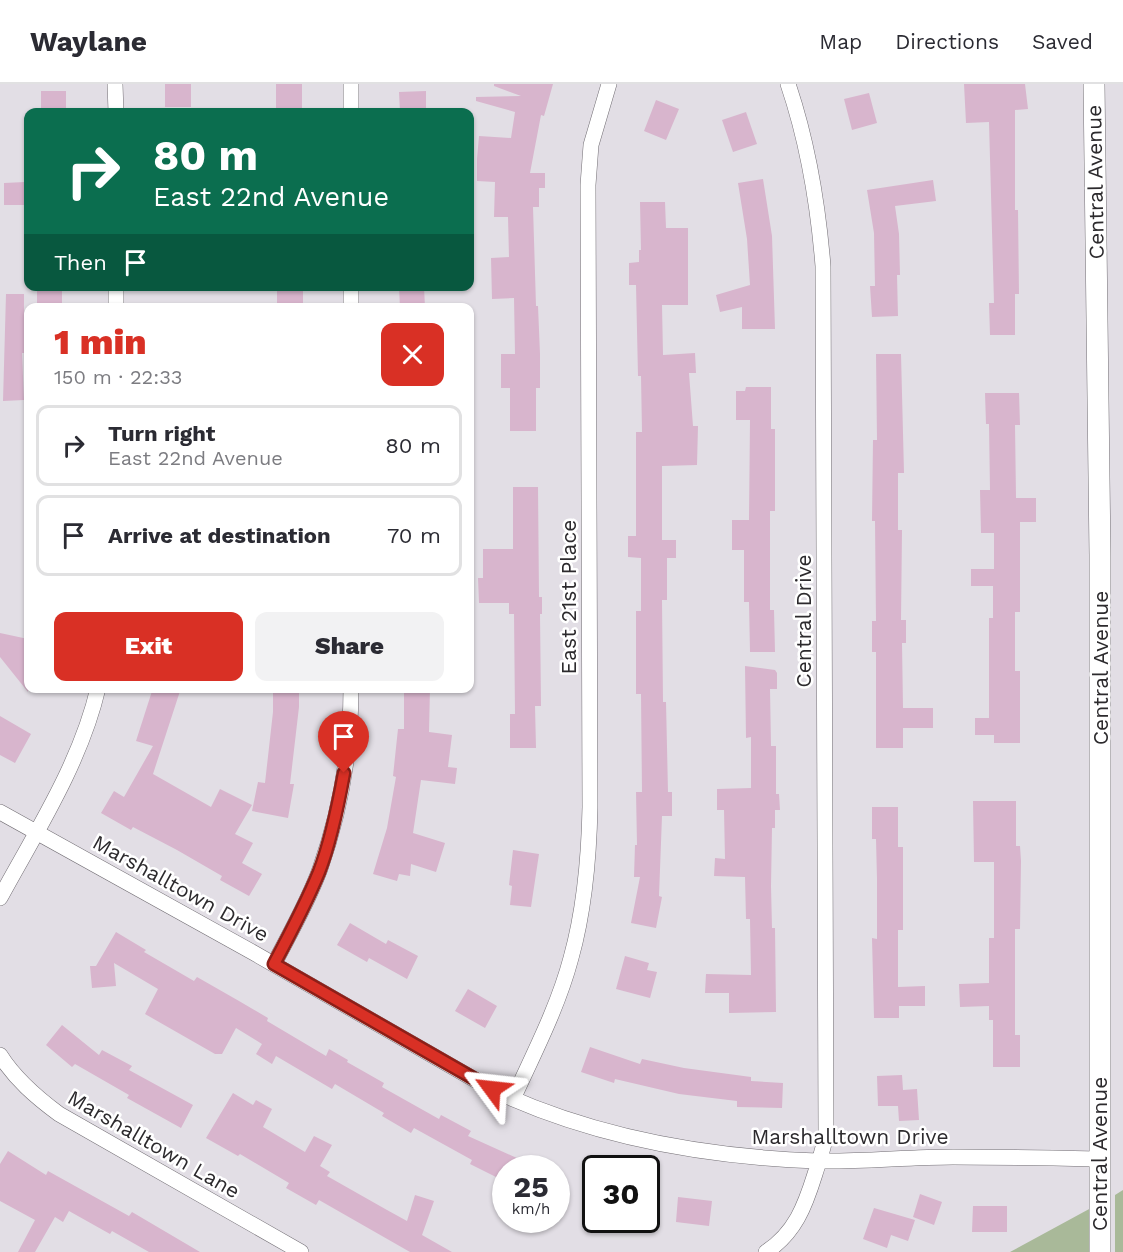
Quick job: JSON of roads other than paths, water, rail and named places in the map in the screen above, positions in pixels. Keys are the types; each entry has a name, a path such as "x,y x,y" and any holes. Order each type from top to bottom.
{"main road":[{"name":"Central Avenue","path":"1094,84 1100,555 1100,1252"}],"street":[{"path":"115,84 116,108"},
{"path":"351,84 351,108"},
{"name":"East 21st Place","path":"513,1099 548,1023 571,960 583,906 587,875 590,816 588,185 591,145 609,84"},
{"name":"Central Drive","path":"788,84 813,181 818,207 823,266 826,1133 819,1161"},
{"path":"0,898 84,737 97,693"},
{"path":"274,964 306,903 330,836 347,755 351,693"},
{"name":"Marshalltown Drive","path":"0,812 274,964 492,1089 590,1127 656,1144 734,1156 819,1161 952,1157 1099,1159"},
{"name":"Marshalltown Lane","path":"0,1054 18,1080 59,1114 301,1252"},
{"path":"766,1252 785,1238 798,1220 819,1161"}]}
